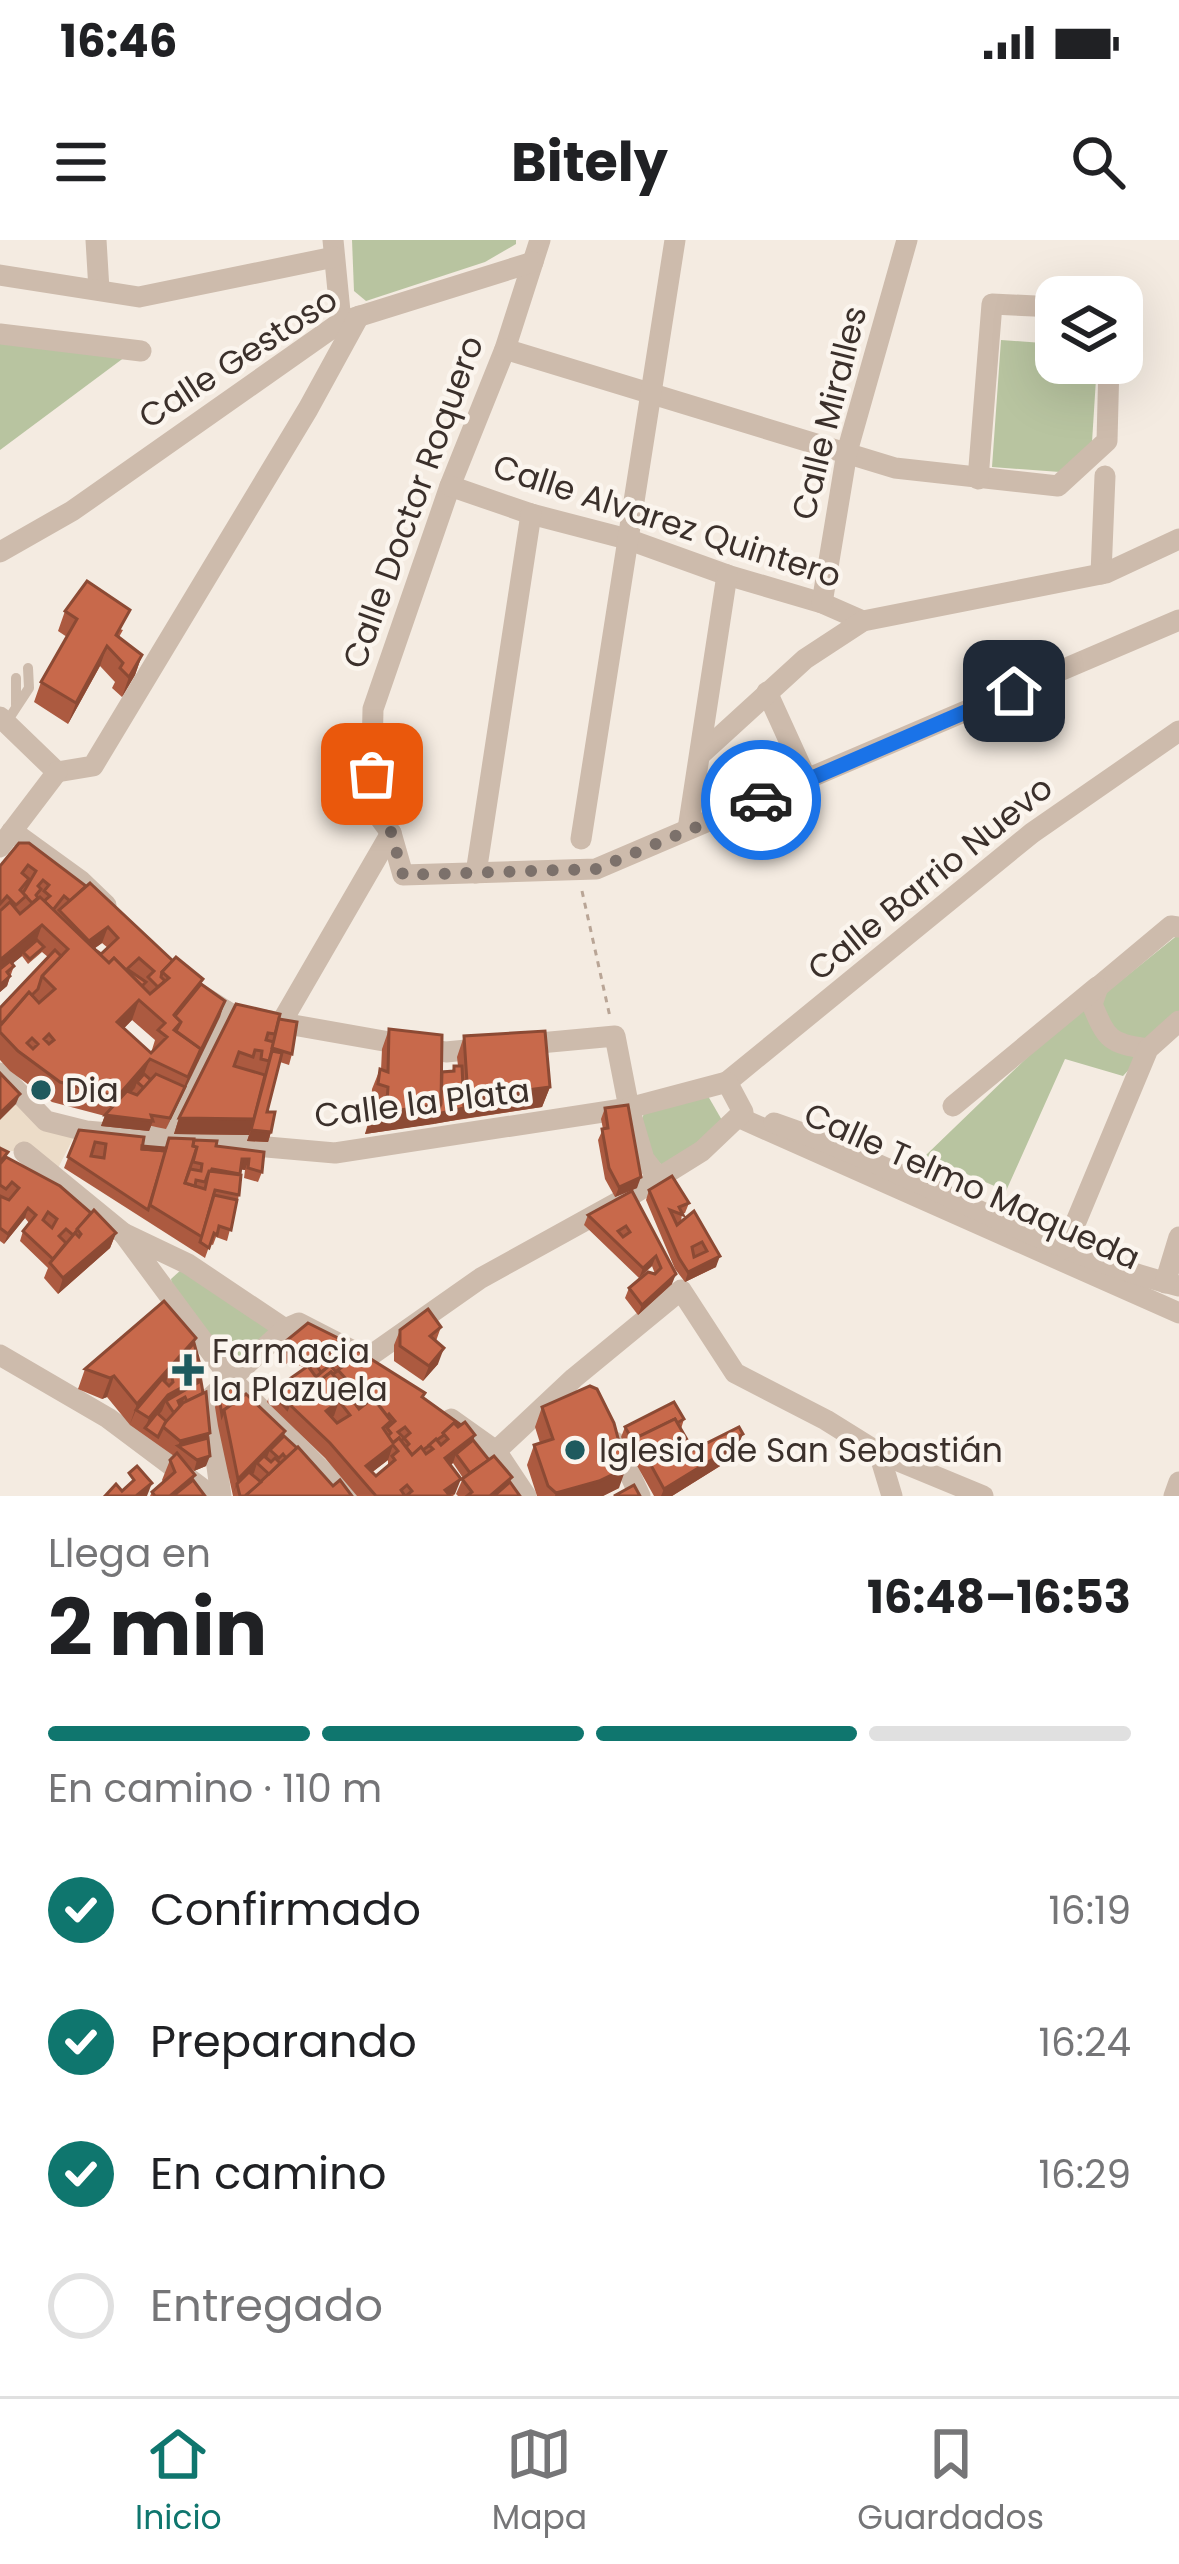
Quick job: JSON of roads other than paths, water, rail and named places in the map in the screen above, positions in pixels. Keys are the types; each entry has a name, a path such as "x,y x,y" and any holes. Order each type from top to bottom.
{"street":[{"path":"96,240 99,290"},
{"name":"Calle Doctor Roquero","path":"476,873 403,875 391,832 371,806 373,709 450,486 505,350 540,240"},
{"path":"581,839 675,240"},
{"name":"Calle Miralles","path":"822,603 847,452 907,240"},
{"path":"0,275 139,297 333,249 350,319 308,409 93,766 56,772 6,839 81,881 128,927"},
{"name":"Calle Gestoso","path":"0,552 72,511 350,319 533,262"},
{"path":"978,479 992,304 1035,306"},
{"path":"0,334 141,351"},
{"path":"505,350 895,468 1058,486 1107,441 1108,384"},
{"path":"1101,574 1105,476"},
{"name":"Calle Alvarez Quintero","path":"450,486 531,514 627,538 863,621"},
{"path":"531,514 476,873 596,869 1179,620"},
{"path":"701,754 805,658 863,621 1101,574 1179,539"},
{"path":"688,830 727,575"},
{"path":"767,692 807,780"},
{"path":"7,715 56,772"},
{"name":"Calle Barrio Nuevo","path":"727,1082 1032,833 1179,731"},
{"path":"281,1023 391,832"},
{"path":"952,1106 1171,926 1179,927"},
{"path":"175,973 226,1011 446,1052 615,1036 644,1159 658,1177"},
{"path":"1098,987 1092,1004 1105,1036 1120,1045 1148,1049"},
{"path":"164,1140 226,1011"},
{"path":"1065,1248 1148,1049 1179,1021"},
{"path":"0,1073 46,1121 24,1152"},
{"path":"221,1496 208,1400 285,1329 299,1323 376,1365 481,1278 638,1203 658,1177 702,1151 741,1115 727,1082"},
{"name":"Calle la Plata","path":"46,1121 78,1130 164,1140 335,1153 629,1108 727,1082"},
{"name":"Calle Telmo Maqueda","path":"741,1115 824,1140 1065,1248 1172,1284"},
{"name":"Calle Telmo Maqueda","path":"741,1115 1179,1313"},
{"path":"0,1150 24,1152 123,1233 231,1379 347,1496"},
{"path":"123,1233 188,1264 285,1329"},
{"path":"1172,1284 1179,1237"},
{"path":"496,1451 587,1397 681,1290 735,1373 879,1453 982,1496"},
{"path":"0,1355 108,1418 212,1496"},
{"path":"587,1397 635,1495"},
{"path":"440,1412 496,1451 526,1496"},
{"path":"879,1453 892,1496"},
{"path":"1174,1496 1179,1483"}],"lane":[{"path":"7,715 29,688 28,668"},
{"path":"7,715 16,678"}],"place":[{"name":"Dia","path":"41,1090"},
{"name":"Farmacia la Plazuela","path":"188,1370"},
{"name":"Iglesia de San Sebastián","path":"575,1450"}]}
